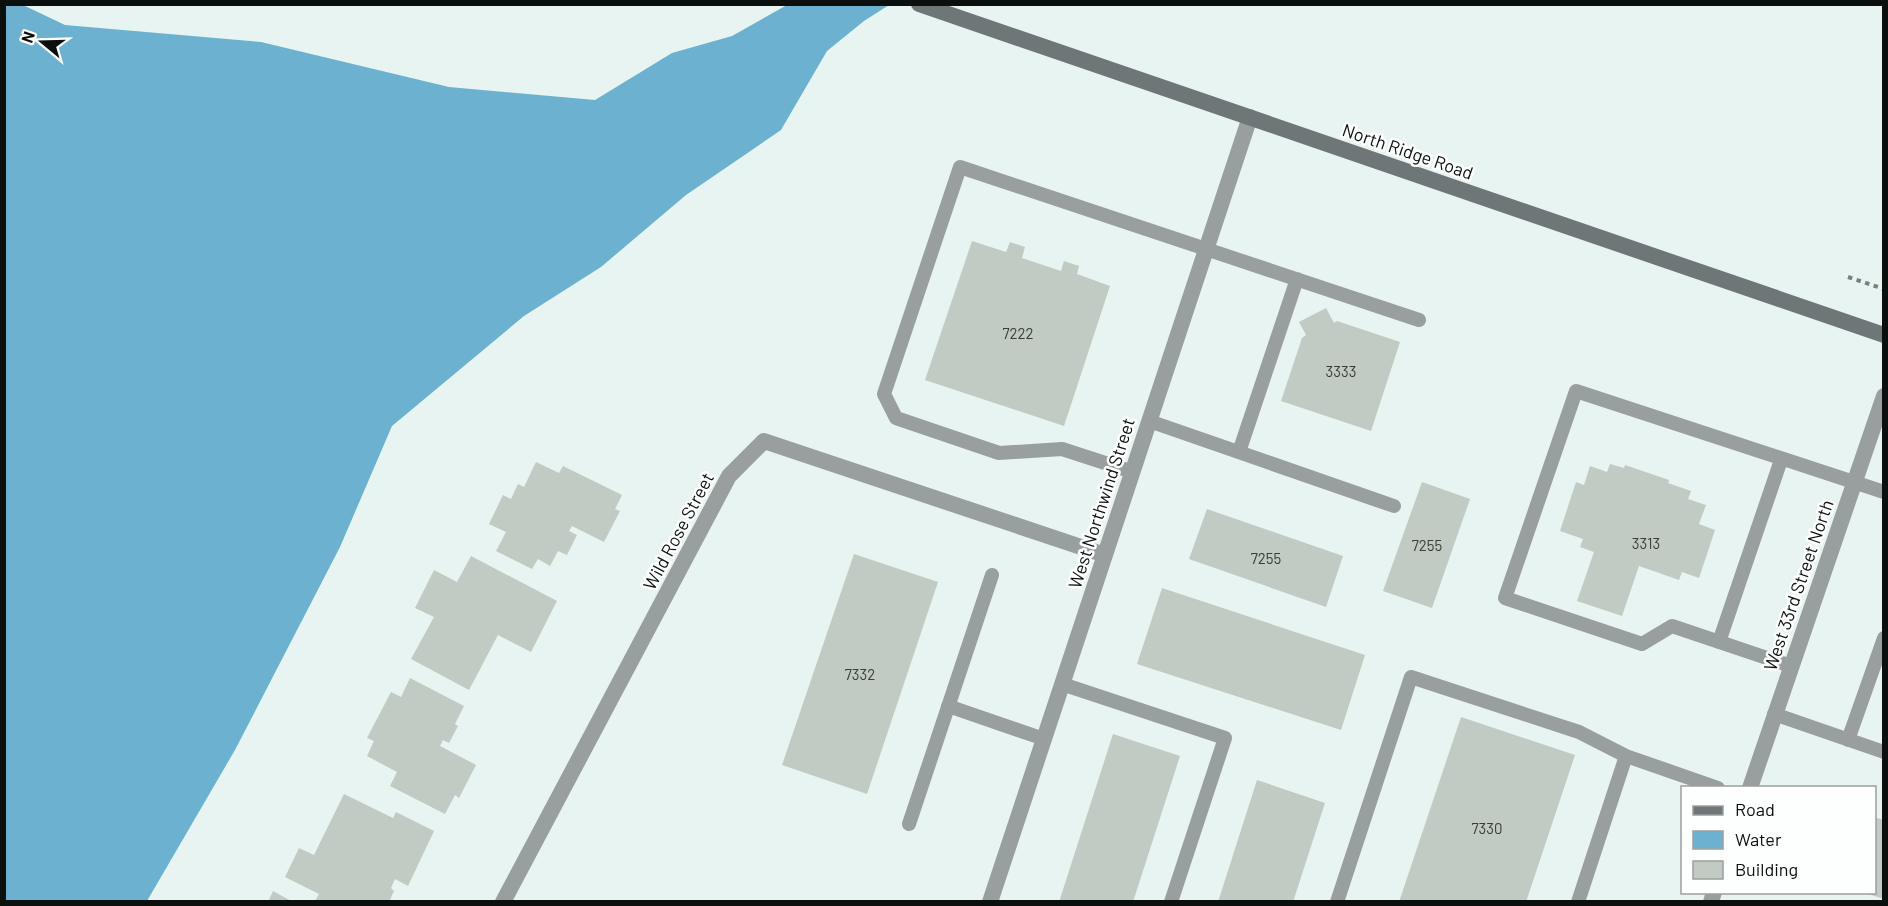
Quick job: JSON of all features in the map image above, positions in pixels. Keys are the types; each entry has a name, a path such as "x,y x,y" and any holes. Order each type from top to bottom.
{"main road":[{"name":"North Ridge Road","path":"919,4 1884,334"}],"street":[{"name":"West Northwind Street","path":"990,902 1250,117"},
{"name":"West 33rd Street North","path":"1751,786 1884,396"},
{"name":"Wild Rose Street","path":"503,902 729,476 764,441 1105,555"}],"lane":[{"path":"1133,472 1062,448 999,453 896,418 884,394 960,166 1419,320"},
{"path":"1239,452 1297,279"},
{"path":"1791,666 1672,626 1642,644 1505,598 1576,391 1884,492"},
{"path":"1149,421 1394,506"},
{"path":"1719,642 1781,460"},
{"path":"909,824 992,575"},
{"path":"1848,740 1884,638"},
{"path":"1337,902 1412,677 1579,732 1626,756 1712,786"},
{"path":"1062,684 1225,738 1171,902"},
{"path":"948,706 1044,739"},
{"path":"1774,714 1884,752"},
{"path":"1578,902 1626,756"}],"path":[{"path":"1848,277 1884,289"}],"water":[{"path":"5,4 23,5 65,25 261,42 449,87 595,100 672,53 732,36 787,5 889,5 864,21 827,51 781,130 686,195 601,267 524,316 392,426 340,547 235,750 147,901 5,901"}],"building":[{"path":"972,241 1006,252 1010,242 1025,247 1022,258 1061,271 1064,261 1079,266 1077,274 1110,286 1064,426 925,380"},
{"path":"1326,308 1334,323 1337,321 1400,342 1371,431 1281,401 1302,338 1306,335 1299,322"},
{"path":"536,462 559,473 563,466 622,495 615,509 620,511 604,542 572,526 569,531 577,535 567,555 558,551 550,566 538,559 532,569 496,551 506,532 489,524 503,495 511,499 518,484 524,487"},
{"path":"1610,464 1624,468 1625,465 1669,480 1668,483 1691,491 1688,499 1706,505 1699,524 1715,530 1699,578 1682,572 1679,580 1639,566 1622,616 1577,601 1594,552 1580,547 1583,539 1560,531 1576,482 1584,485 1590,466 1607,472"},
{"path":"1422,482 1470,499 1432,608 1383,591"},
{"path":"1207,509 1343,556 1326,607 1189,559"},
{"path":"854,554 938,582 867,794 782,765"},
{"path":"471,556 557,601 531,652 498,635 469,690 411,659 434,617 415,608 434,570 457,582"},
{"path":"1162,588 1365,655 1341,730 1137,664"},
{"path":"410,678 464,706 455,724 458,726 449,743 443,740 440,746 476,765 459,798 455,795 445,814 390,786 397,772 367,756 374,741 367,738 391,692 401,697"},
{"path":"1461,717 1575,755 1526,902 1399,902"},
{"path":"1113,734 1180,756 1133,902 1059,902"},
{"path":"1257,780 1325,803 1293,902 1218,902"},
{"path":"344,794 393,818 396,812 434,831 408,886 395,879 391,888 394,891 389,902 317,902 315,901 319,894 285,877 299,848 314,855"},
{"path":"1876,818 1884,820 1884,899 1868,894 1876,894"},
{"path":"273,891 293,902 268,902"}]}
